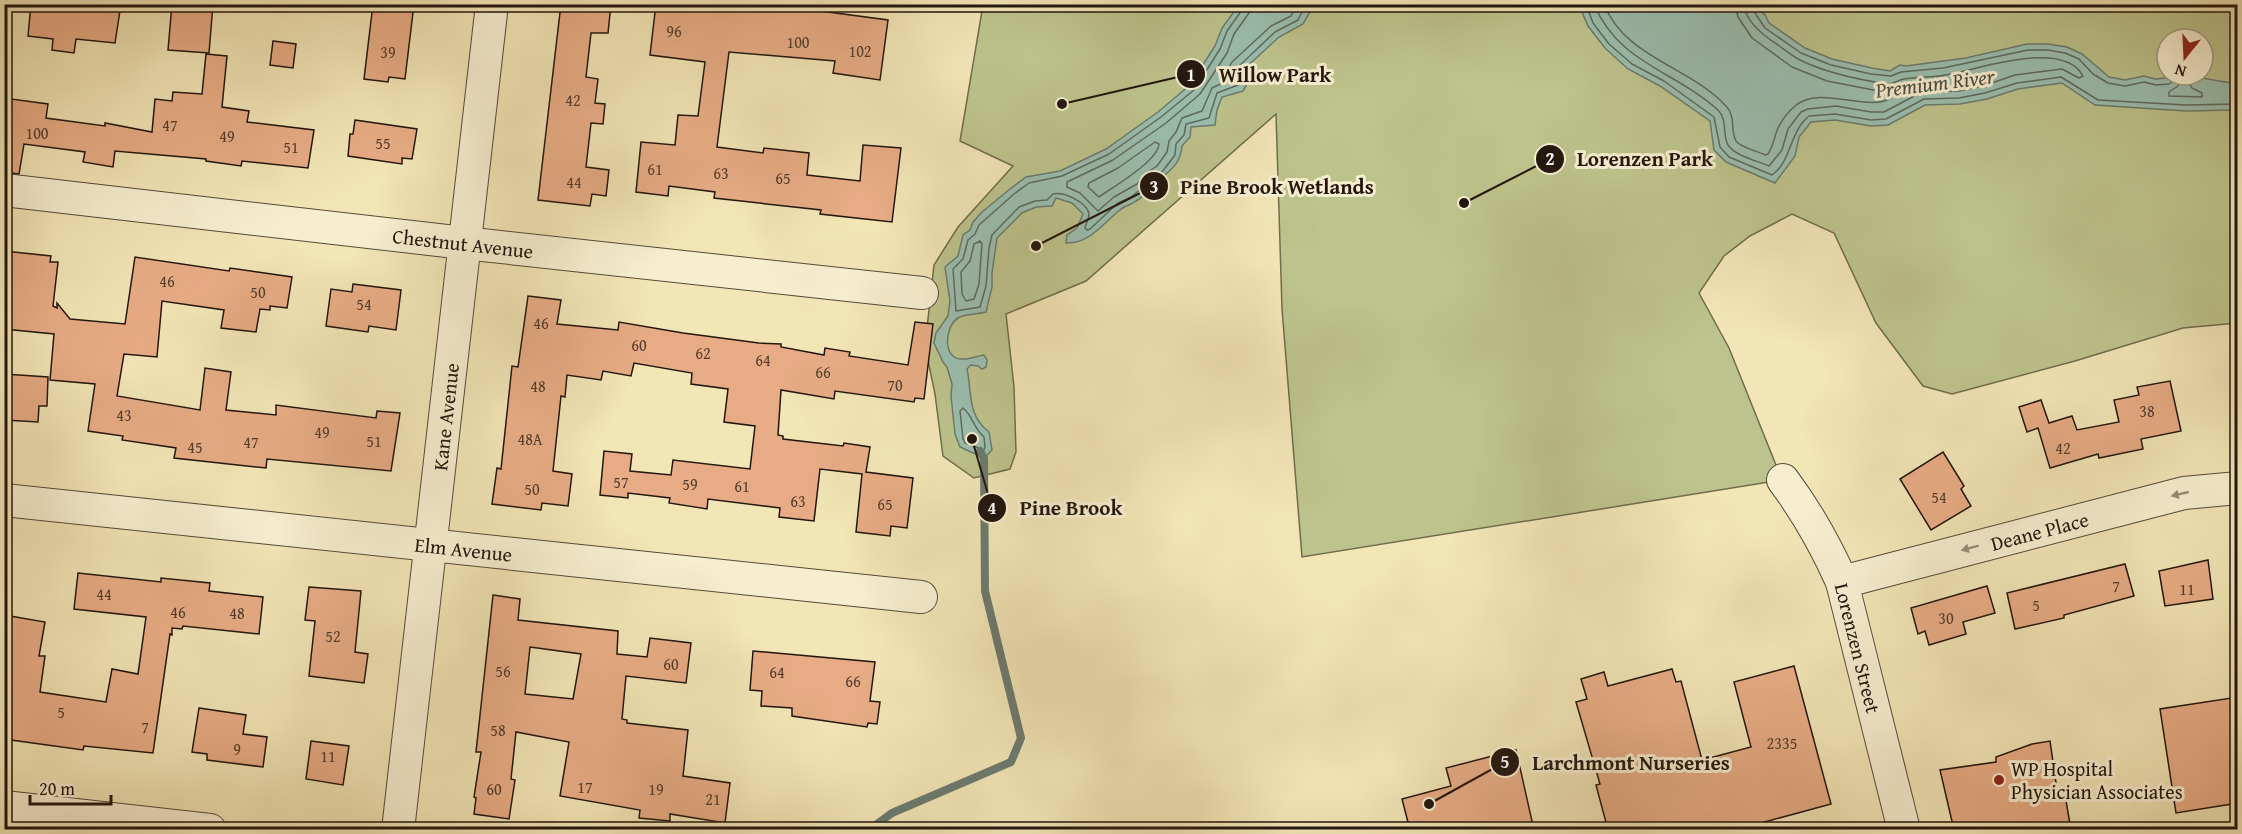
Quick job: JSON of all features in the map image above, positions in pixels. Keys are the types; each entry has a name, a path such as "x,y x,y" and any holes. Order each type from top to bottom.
{"street":[{"name":"Kane Avenue","path":"398,830 492,4"},
{"name":"Chestnut Avenue","path":"4,190 922,293"},
{"name":"Lorenzen Street","path":"1783,480 1798,500 1828,552 1842,582 1904,830"},
{"name":"Deane Place","path":"1842,582 2184,493 2238,488"},
{"name":"Elm Avenue","path":"4,500 921,597"},
{"path":"4,807 210,830"}],"green space":[{"path":"983,5 2237,5 2237,323 2183,328 2075,361 1952,394 1923,386 1876,323 1834,233 1792,214 1750,236 1724,256 1699,293 1729,348 1782,480 1302,557 1282,309 1276,114 1086,281 1006,314 1014,387 1016,452 1010,469 974,478 943,456 935,394 925,346 934,265 958,227 1013,166 960,141"}],"water":[{"path":"1239,5 1314,5 1303,24 1279,37 1242,71 1246,86 1243,91 1222,97 1215,125 1191,127 1190,137 1182,146 1178,160 1172,169 1141,198 1122,209 1096,232 1082,240 1066,243 1067,235 1077,228 1083,214 1072,203 1056,198 1052,206 1036,207 1022,213 997,238 992,287 986,312 958,318 948,334 948,348 955,357 967,359 984,355 987,360 986,367 982,369 971,365 967,369 974,411 982,426 989,432 992,450 984,458 960,447 955,434 952,384 947,367 934,343 936,333 948,316 950,301 945,267 958,256 963,235 970,230 973,222 982,212 1026,177 1060,171 1106,149 1158,112 1190,85 1215,46 1222,28"},
{"name":"Premium River","path":"1579,5 1755,5 1769,23 1805,48 1832,59 1872,68 1890,71 1900,65 1966,58 2027,44 2048,44 2067,47 2082,54 2109,77 2125,80 2144,76 2155,79 2155,87 2215,87 2215,80 2237,84 2237,110 2186,111 2095,105 2062,83 2018,89 1987,99 1960,104 1925,105 1888,125 1871,126 1835,120 1811,122 1799,137 1795,156 1775,183 1726,162 1714,150 1710,121 1660,86 1628,69 1605,48 1588,26"}],"building":[{"path":"31,4 121,4 115,43 76,39 74,53 52,50 53,39 28,36"},
{"path":"172,4 213,4 209,53 168,50"},
{"path":"373,4 414,4 405,79 389,77 388,82 364,79"},
{"path":"561,4 611,4 608,33 591,33 586,77 598,79 595,103 605,104 603,124 591,123 586,167 609,170 606,196 592,194 590,206 538,200"},
{"path":"656,4 681,4 725,9 725,4 821,4 821,11 888,20 880,80 833,73 835,61 729,52 717,147 763,153 764,148 809,153 807,175 860,181 863,145 901,148 892,222 820,214 821,210 714,198 715,192 669,186 668,196 636,192 641,142 675,145 678,115 698,116 705,62 650,55"},
{"path":"273,41 296,44 293,68 270,65"},
{"path":"206,54 227,56 222,107 249,111 247,122 314,130 308,168 242,161 241,166 206,161 206,159 115,151 113,167 83,162 85,152 24,144 19,174 4,172 4,98 48,104 46,118 105,126 105,123 152,132 155,99 172,101 173,92 202,94"},
{"path":"355,120 417,129 412,159 402,158 402,164 348,156 350,134 353,134"},
{"path":"4,251 51,256 50,262 58,262 53,306 57,308 57,303 70,319 125,324 135,257 229,271 230,268 292,277 287,308 270,306 270,310 260,309 256,332 221,328 224,310 162,301 157,357 124,354 117,396 200,410 205,368 231,372 226,410 276,415 276,405 376,418 377,411 400,413 391,471 267,459 266,468 174,458 176,448 122,440 123,436 88,431 95,384 50,380 54,334 4,329"},
{"path":"353,284 401,290 396,330 369,326 368,332 326,326 331,289 352,292"},
{"path":"528,296 561,300 557,324 618,330 619,322 683,333 781,344 781,347 824,355 825,348 850,352 849,356 908,365 915,322 933,324 924,399 915,398 914,402 835,391 834,399 781,390 778,435 783,436 783,439 870,447 866,472 913,478 907,528 891,526 890,536 856,532 862,474 820,469 814,521 779,517 780,508 708,499 707,509 669,503 670,498 628,493 628,498 600,495 604,451 632,454 630,471 671,475 673,460 750,469 755,426 724,422 728,389 691,384 692,373 634,363 631,376 603,371 601,380 567,375 565,397 561,396 553,471 572,474 568,506 542,503 541,510 492,504 497,468 501,469 512,366 518,367"},
{"path":"4,374 48,377 47,406 39,406 38,422 4,420"},
{"path":"2170,381 2181,431 2141,439 2143,449 2099,458 2098,454 2050,468 2038,428 2027,432 2019,407 2041,400 2049,423 2072,416 2077,430 2119,422 2114,400 2139,395 2137,387"},
{"path":"1943,452 1964,486 1961,489 1971,506 1931,530 1900,479"},
{"path":"2208,560 2213,599 2165,606 2159,571"},
{"path":"2125,564 2134,596 2064,615 2064,618 2015,629 2007,593"},
{"path":"78,573 161,582 161,578 210,583 209,591 263,597 259,634 183,626 182,629 172,628 153,753 84,746 83,750 4,739 4,615 45,622 39,656 45,656 40,692 106,702 112,669 138,674 146,617 74,609"},
{"path":"1987,586 1995,613 1963,622 1966,634 1929,645 1925,631 1918,634 1911,608"},
{"path":"309,587 361,591 355,652 368,654 364,683 309,676 315,621 305,620"},
{"path":"493,595 520,599 518,620 618,631 617,654 647,657 650,638 691,643 686,683 626,676 622,719 627,720 627,723 688,730 683,776 730,783 725,823 670,814 670,821 639,818 640,810 560,796 569,742 516,732 511,779 515,780 509,819 474,814 476,798 474,797 481,752 476,752","holes":["530,647 581,654 573,699 525,694"]},
{"path":"753,651 875,662 870,701 880,702 877,724 868,723 867,727 792,716 792,708 761,706 762,691 750,690"},
{"path":"1794,666 1831,804 1735,830 1608,830 1596,785 1600,784 1576,702 1587,699 1581,679 1604,672 1608,686 1672,669 1676,682 1681,681 1702,760 1751,747 1734,682"},
{"path":"2238,697 2238,803 2176,813 2160,709"},
{"path":"199,708 246,715 243,734 267,737 263,767 207,760 207,754 192,752"},
{"path":"311,741 349,746 343,785 306,779"},
{"name":"WP Hospital Physician Associates","path":"2050,741 2057,790 2064,789 2070,824 2032,830 1954,830 1940,770 1996,762 1996,757 2032,744"},
{"path":"1516,750 1534,830 1410,830 1402,799 1451,786 1446,768"}],"waterway":[{"path":"869,830 892,813 1011,762 1021,738 985,591 984,458 980,451"}],"place":[{"name":"Willow Park","path":"1062,104"},
{"name":"Lorenzen Park","path":"1464,203"},
{"name":"Pine Brook Wetlands","path":"1036,246"},
{"name":"Pine Brook","path":"972,439"},
{"name":"WP Hospital Physician Associates","path":"1999,780"},
{"name":"Larchmont Nurseries","path":"1429,804"}]}
